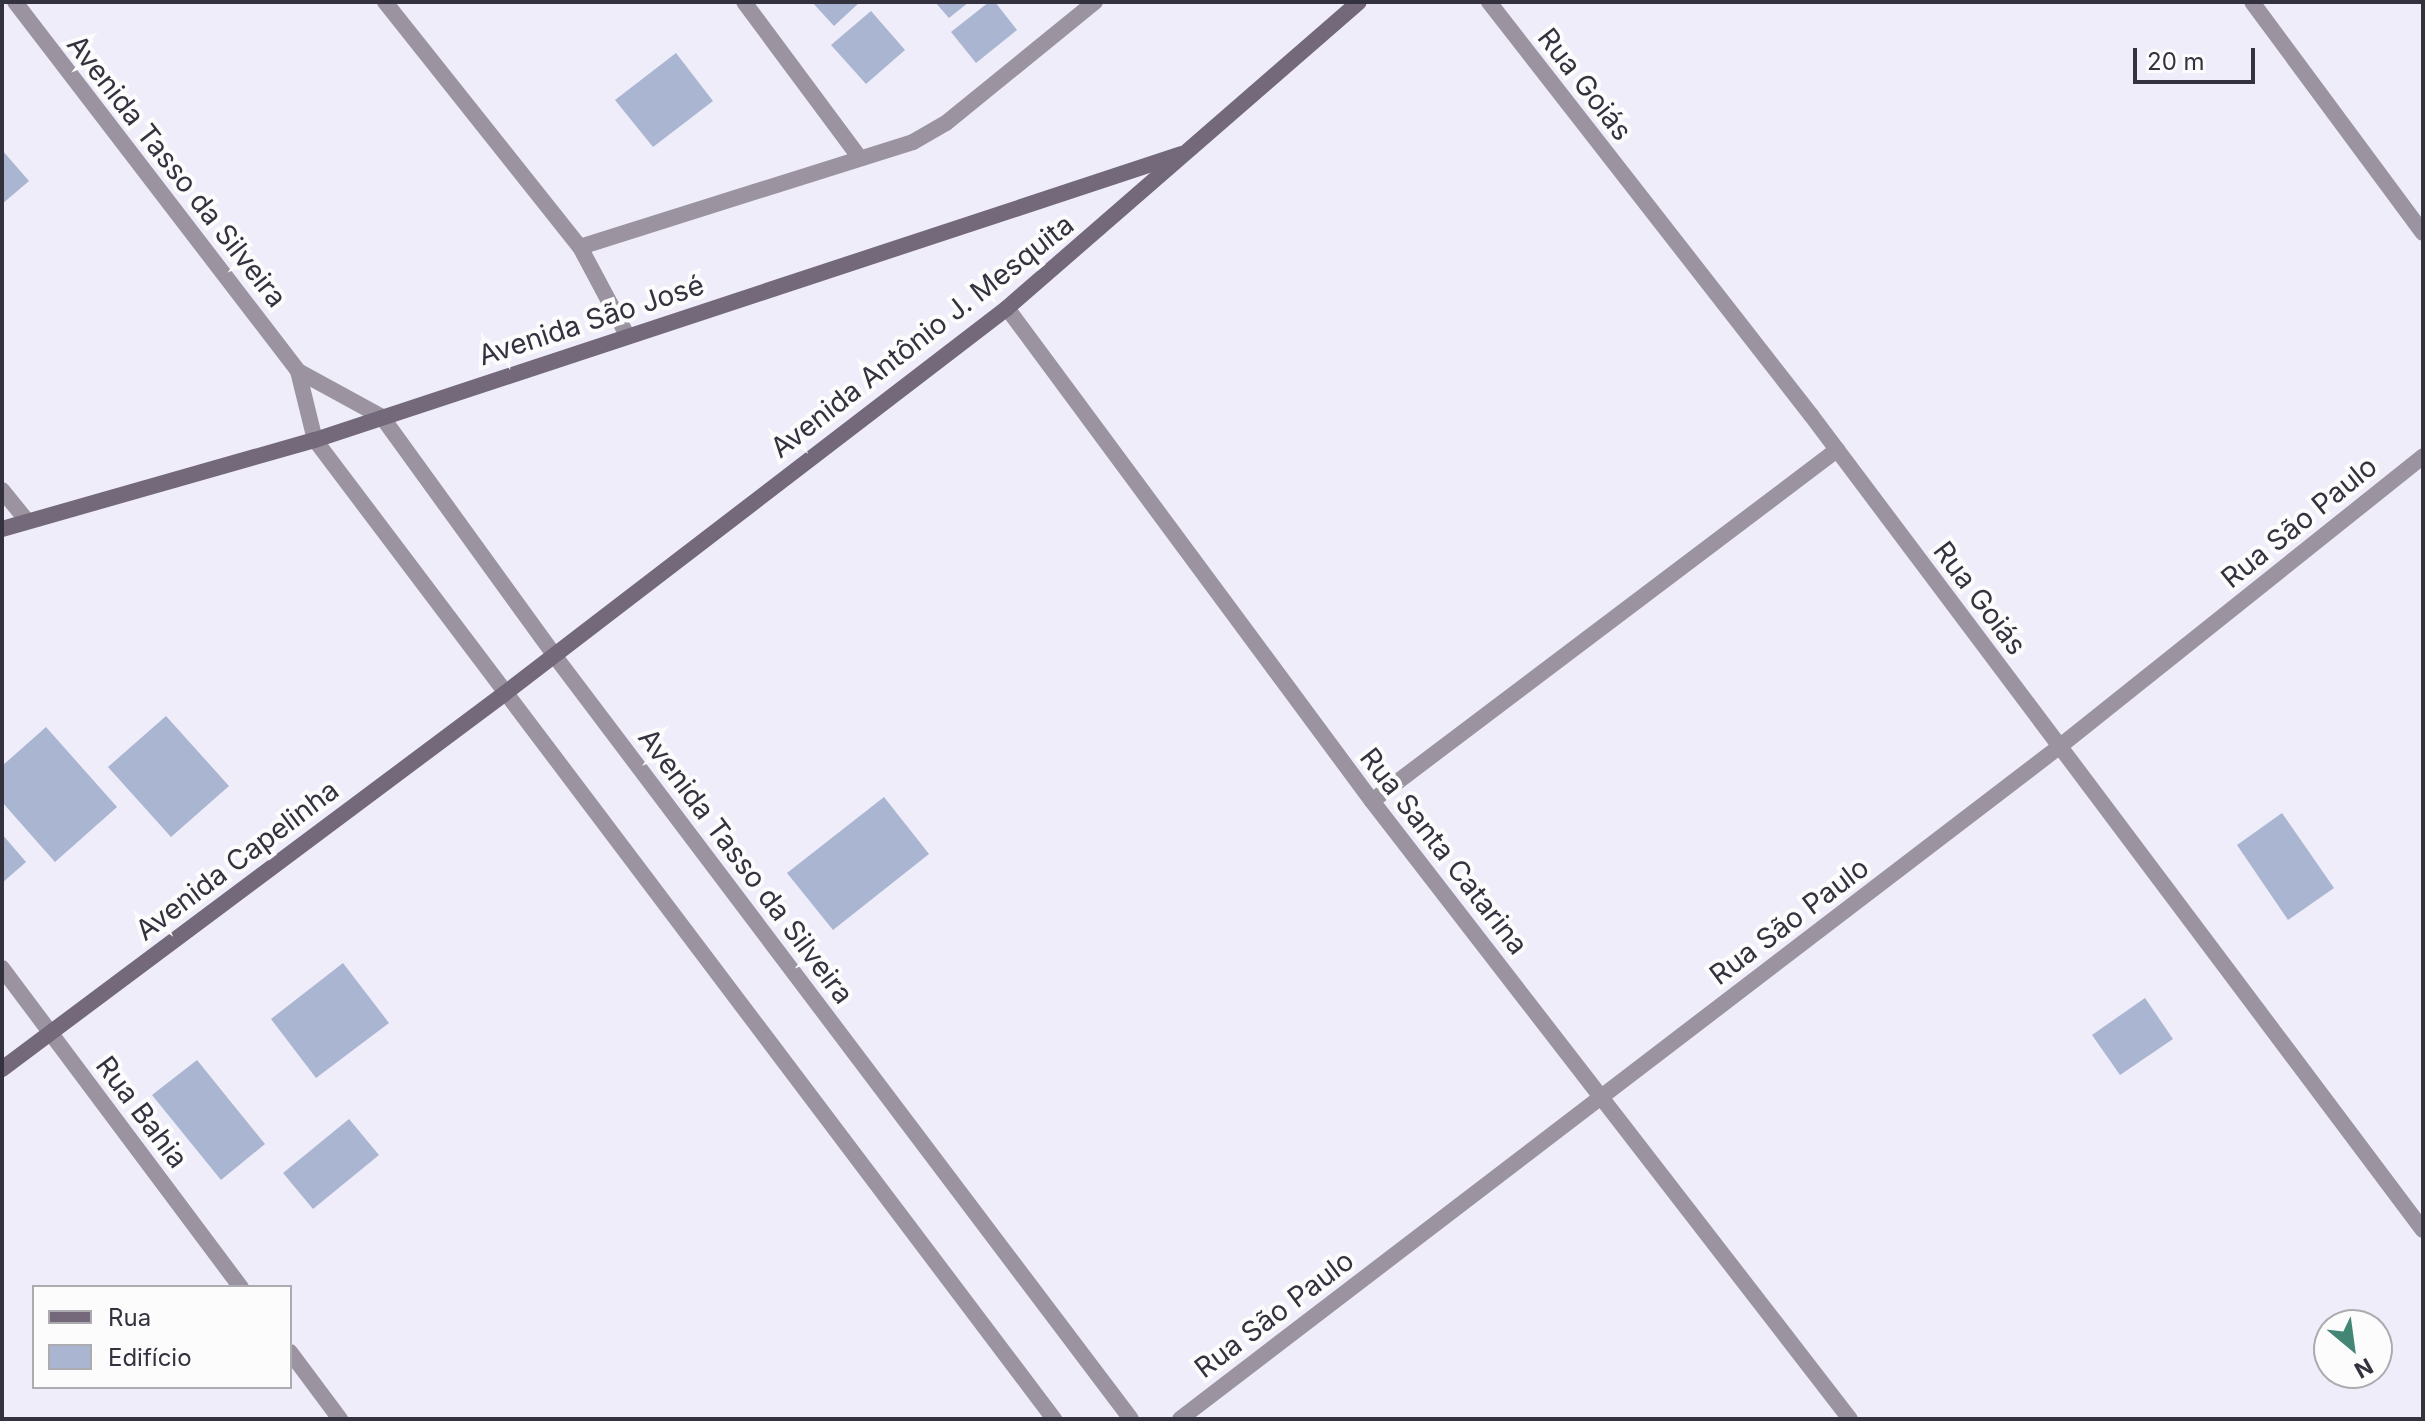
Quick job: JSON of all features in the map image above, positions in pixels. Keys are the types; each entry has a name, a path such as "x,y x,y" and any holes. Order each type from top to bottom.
{"main road":[{"name":"Avenida Antônio J. Mesquita","path":"504,694 1007,308 1359,2"},
{"name":"Avenida São José","path":"2,529 315,440 1192,150"},
{"name":"Avenida Capelinha","path":"2,1069 504,694"}],"street":[{"name":"Avenida Tasso da Silveira","path":"15,2 298,371 315,440 1054,1419"},
{"path":"385,2 580,247 627,335"},
{"path":"744,2 860,158"},
{"path":"580,247 913,142 946,123 1095,2"},
{"name":"Rua Goiás","path":"1489,2 1837,450 2423,1230"},
{"path":"2252,2 2423,233"},
{"name":"Rua Santa Catarina","path":"1007,308 1372,801 1850,1419"},
{"name":"Avenida Tasso da Silveira","path":"298,371 382,417 554,655 1131,1419"},
{"path":"1372,801 1837,450"},
{"name":"Rua São Paulo","path":"1180,1419 2059,747 2423,456"},
{"path":"2,490 27,521"},
{"name":"Rua Bahia","path":"2,968 240,1285"},
{"path":"292,1355 340,1419"}],"building":[{"path":"812,2 860,2 834,26"},
{"path":"935,2 969,2 949,18"},
{"path":"989,2 995,2 1017,30 976,63 951,32"},
{"path":"871,11 905,50 866,84 831,45"},
{"path":"676,53 713,101 653,147 615,100"},
{"path":"2,150 29,181 2,204"},
{"path":"166,716 229,786 171,837 108,767"},
{"path":"46,727 117,807 55,862 2,802 2,766"},
{"path":"884,797 929,854 833,930 787,873"},
{"path":"2282,813 2334,888 2288,920 2237,845"},
{"path":"2,834 26,862 2,883"},
{"path":"343,963 389,1023 316,1078 271,1019"},
{"path":"2145,998 2173,1039 2120,1075 2092,1035"},
{"path":"197,1060 265,1144 221,1180 152,1095"},
{"path":"349,1119 379,1155 313,1209 283,1173"}]}
